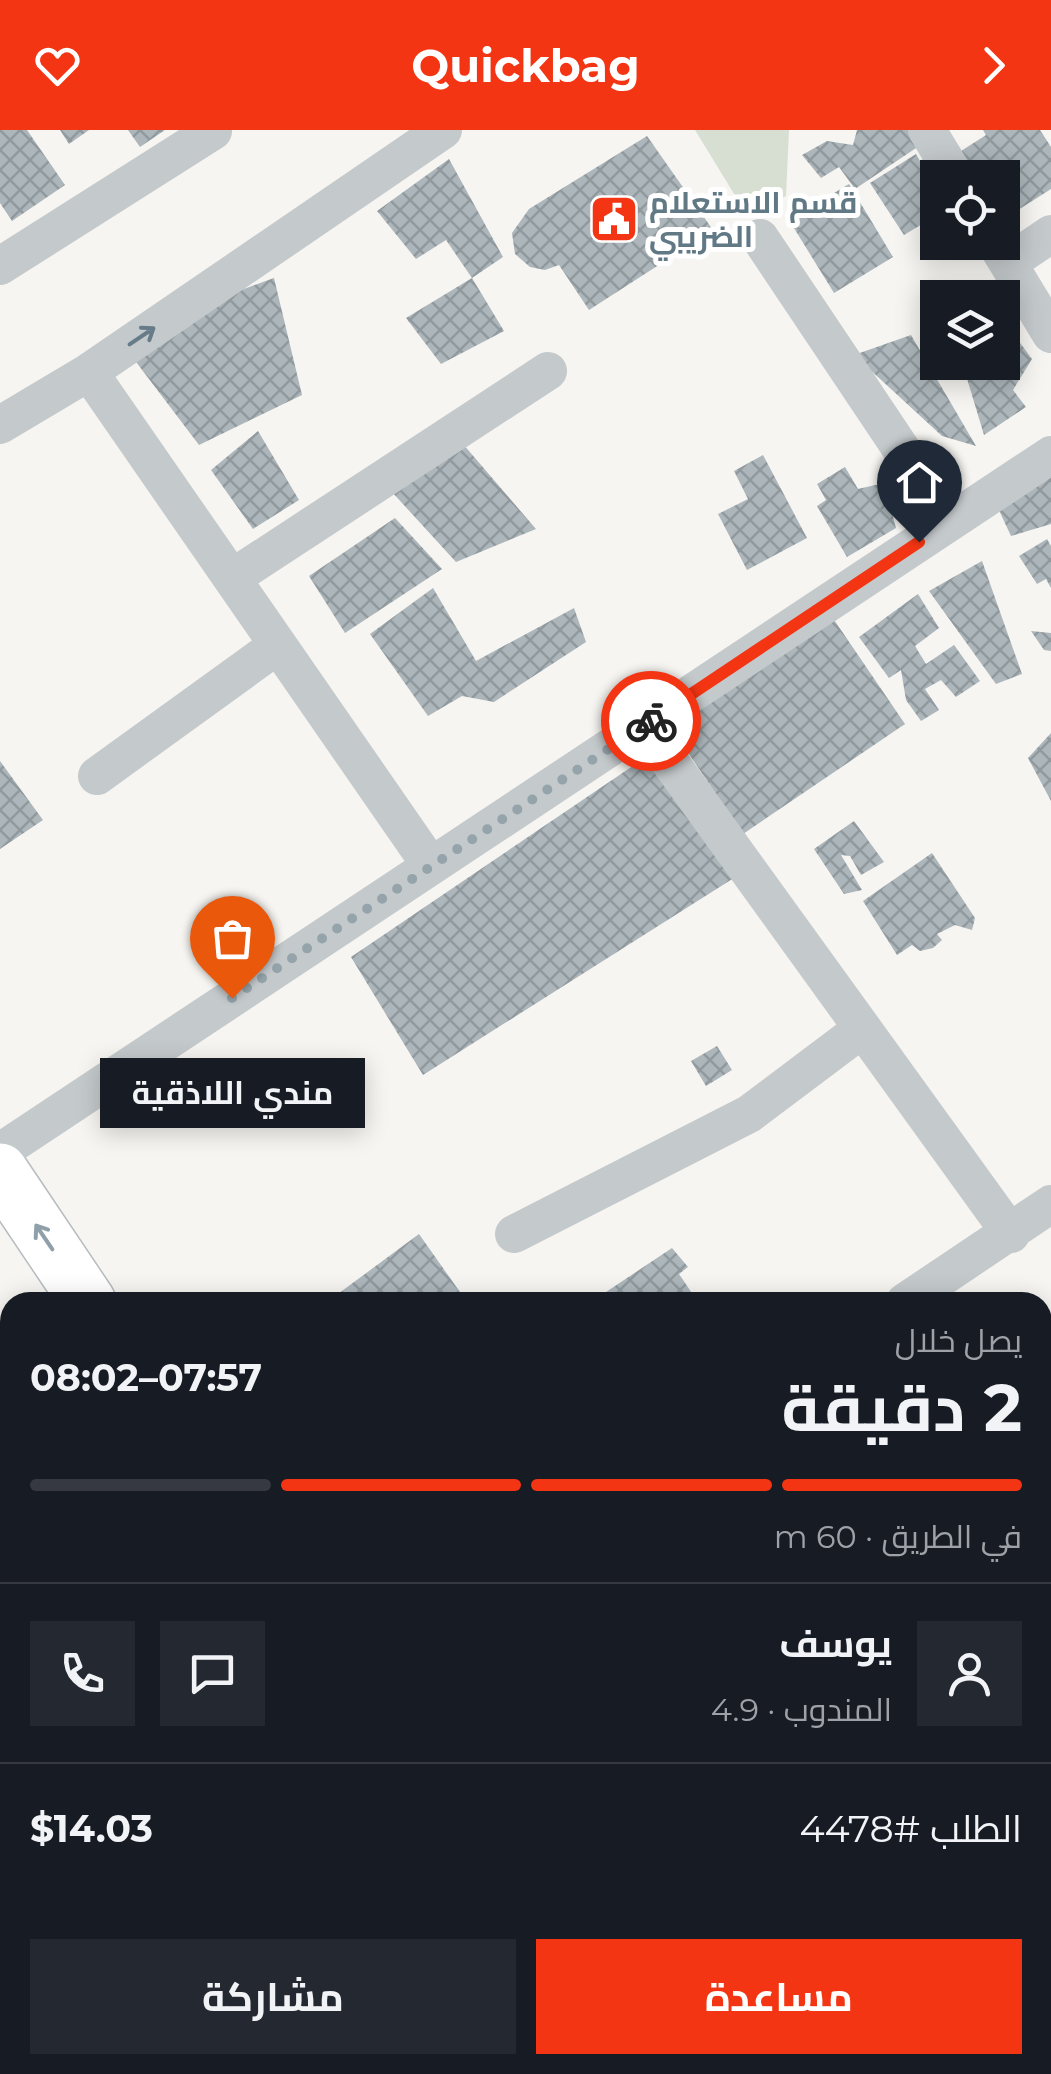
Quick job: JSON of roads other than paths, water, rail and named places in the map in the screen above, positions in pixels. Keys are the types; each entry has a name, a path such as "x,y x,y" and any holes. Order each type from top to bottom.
{"main road":[{"path":"0,1170 81,1292"}],"street":[{"path":"0,425 89,372 443,130"},
{"path":"927,130 945,160"},
{"path":"0,266 213,131"},
{"path":"1020,245 1051,234"},
{"path":"760,238 950,522"},
{"path":"1007,260 1051,334"},
{"path":"232,578 548,370"},
{"path":"89,372 431,866"},
{"path":"0,1152 1051,455"},
{"path":"97,776 278,645"},
{"path":"644,726 1011,1234"},
{"path":"514,1234 749,1114 862,1029"},
{"path":"920,1292 1051,1204"}],"place":[{"name":"قسم الاستعلام الضريبي","path":"614,219"},
{"name":"مندي اللاذقية","path":"232,998"}]}
